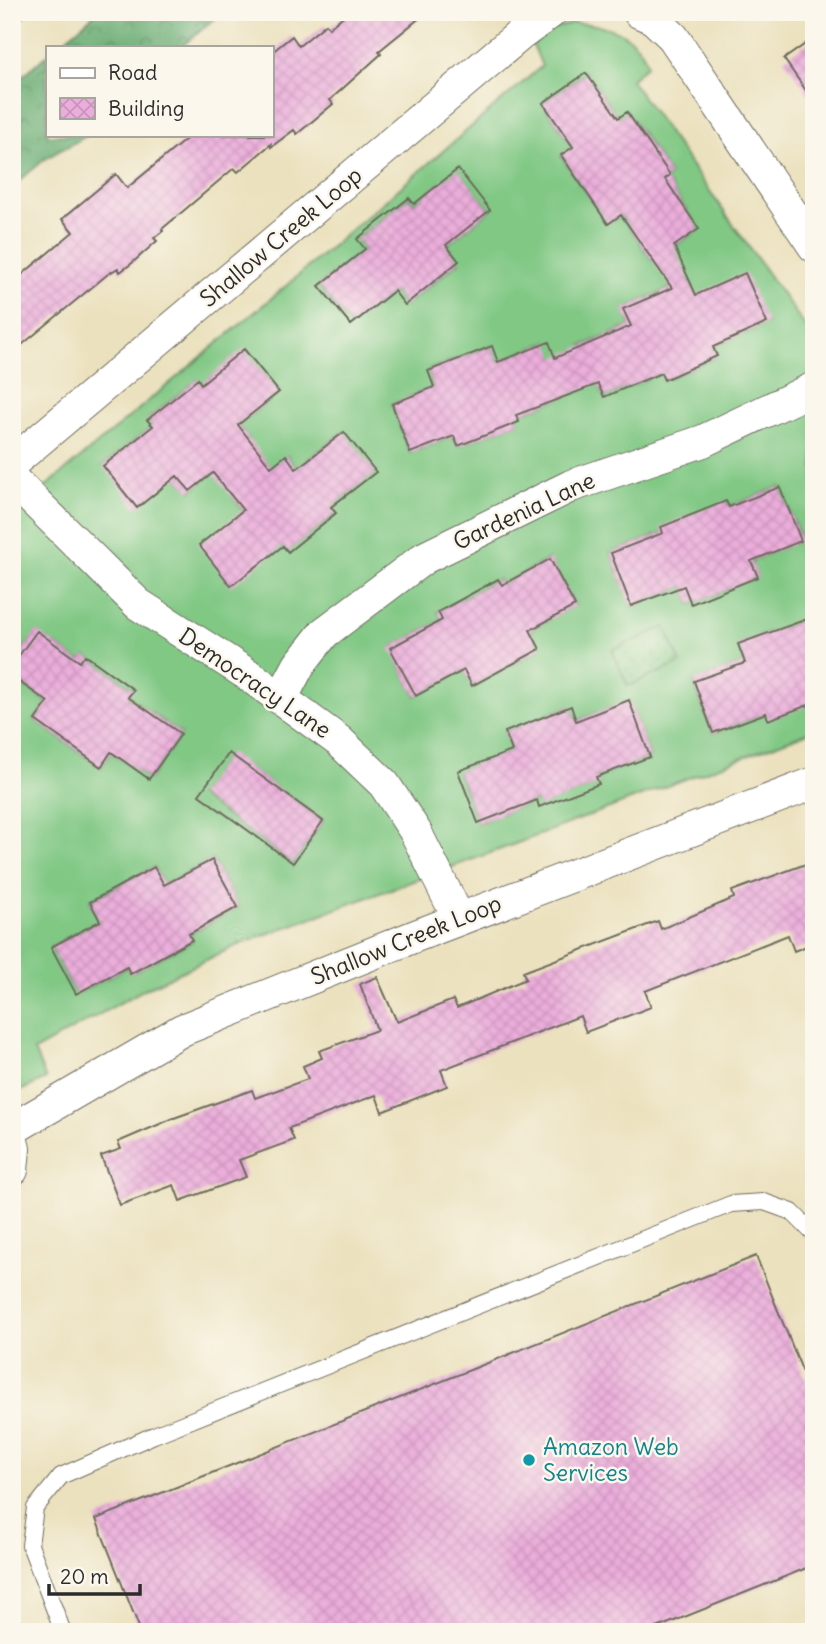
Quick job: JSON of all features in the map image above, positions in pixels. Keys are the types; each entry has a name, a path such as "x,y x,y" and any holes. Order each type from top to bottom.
{"street":[{"name":"Shallow Creek Loop","path":"12,463 551,12"},
{"path":"639,12 653,18 673,37 814,246"},
{"name":"Gardenia Lane","path":"281,699 299,665 324,633 424,558 570,486 703,441 814,388"},
{"name":"Democracy Lane","path":"12,479 138,604 339,741 384,784 415,831 458,919"},
{"name":"Shallow Creek Loop","path":"12,1129 183,1030 458,919 814,783"},
{"path":"12,1141 12,1170"}],"lane":[{"path":"63,1632 30,1545 36,1508 61,1476 153,1434 731,1204 764,1202 792,1212 814,1234"}],"green space":[{"path":"97,12 223,12 182,46 58,46"},
{"path":"572,23 595,25 618,32 636,45 647,65 631,80 814,339 814,636 806,619 739,644 745,663 694,682 713,733 766,713 814,703 814,730 515,844 242,943 145,989 34,1051 46,1079 16,1093 12,1092 12,845 16,840 12,837 12,677 48,702 35,720 101,767 111,752 149,779 181,734 128,697 133,689 86,656 80,662 37,632 12,665 12,515 280,291 542,66 533,45 549,30","holes":["586,73 618,118 627,112 670,175 665,179 699,229 653,261 621,215 608,223 561,156 573,147 543,103","458,170 490,210 446,245 459,262 405,305 394,291 350,325 319,286 365,249 357,239 409,198 414,204","689,280 696,295 767,323 713,347 716,357 664,380 661,373 604,397 582,346 631,326 624,309","548,342 569,395 516,415 518,422 458,446 454,436 410,453 392,404 434,387 428,370 491,346 498,362","197,380 201,384 279,392 238,425 251,442 191,491 177,476 103,466 153,426 148,419","343,432 375,472 331,507 336,514 287,551 243,510 233,497 287,456 296,469","780,487 801,540 751,561 757,577 691,604 684,586 632,606 611,553 663,533 726,502 729,507","549,559 575,605 530,630 540,649 473,686 464,670 416,696 391,648 442,620 438,612 498,579 502,585","629,701 650,757 596,777 598,784 540,806 537,800 478,823 458,772 512,751 505,732 570,706 576,721","229,754 323,821 293,863 199,796","212,860 238,907 189,934 192,941 131,973 127,967 76,994 51,947 100,921 90,901 154,867 164,885"]},
{"path":"46,56 46,136 86,136 45,159 12,187 12,85"},
{"path":"665,627 681,663 628,686 612,650"}],"building":[{"path":"348,12 427,12 379,51 381,54 330,100 333,104 297,134 294,130 271,147 271,144 238,172 234,168 162,229 154,238 157,241 131,264 120,272 118,268 108,274 12,353 12,283 73,232 62,219 116,174 127,188 190,136 273,136 273,51 292,36 299,46 326,24 329,28"},
{"path":"814,38 814,102 784,59"},
{"path":"586,73 618,118 627,112 670,175 665,179 699,229 674,246 696,295 745,273 767,323 713,347 717,356 664,380 661,373 604,397 598,384 516,415 519,422 458,446 454,436 410,453 392,404 434,387 428,371 492,346 498,362 549,342 555,358 631,326 623,309 672,288 621,215 608,224 561,155 573,147 543,103"},
{"path":"458,169 490,210 446,245 459,261 405,305 394,291 351,325 319,286 365,249 357,239 409,198 414,204"},
{"path":"244,349 279,392 238,425 271,467 286,455 296,469 344,432 376,472 331,507 336,513 288,552 283,546 231,586 199,545 243,510 213,473 190,491 177,476 137,508 103,466 153,426 147,420 198,379 201,384"},
{"path":"780,487 801,541 751,561 758,577 691,604 684,586 631,606 611,553 663,533 661,527 726,501 729,507"},
{"path":"550,559 575,606 530,630 540,649 472,686 464,670 416,696 390,648 442,620 438,612 498,579 502,585"},
{"path":"807,619 814,638 814,703 768,720 766,713 713,733 694,681 745,663 738,644"},
{"path":"37,631 80,662 85,655 134,690 128,697 181,734 149,779 111,752 101,767 35,720 48,702 12,677 12,665"},
{"path":"629,700 650,757 596,777 599,784 539,807 537,800 478,823 458,771 512,751 505,732 571,706 576,721"},
{"path":"229,753 323,821 293,863 199,795"},
{"path":"212,860 238,907 189,934 192,940 130,974 127,967 76,994 51,947 100,921 90,902 154,867 164,885"},
{"path":"814,861 814,943 794,951 788,935 645,991 651,1007 586,1032 580,1016 441,1070 447,1086 382,1112 376,1095 289,1128 294,1140 239,1160 246,1177 180,1201 174,1185 120,1205 101,1156 121,1149 118,1142 174,1118 252,1090 255,1098 308,1079 303,1066 322,1058 319,1051 377,1030 360,984 377,977 397,1022 453,1000 457,1008 526,979 523,972 658,921 661,929 734,898 732,891"},
{"name":"Amazon Web Services","path":"756,1256 814,1400 814,1565 647,1632 141,1632 96,1519"}],"place":[{"name":"Amazon Web Services","path":"529,1460"}]}
